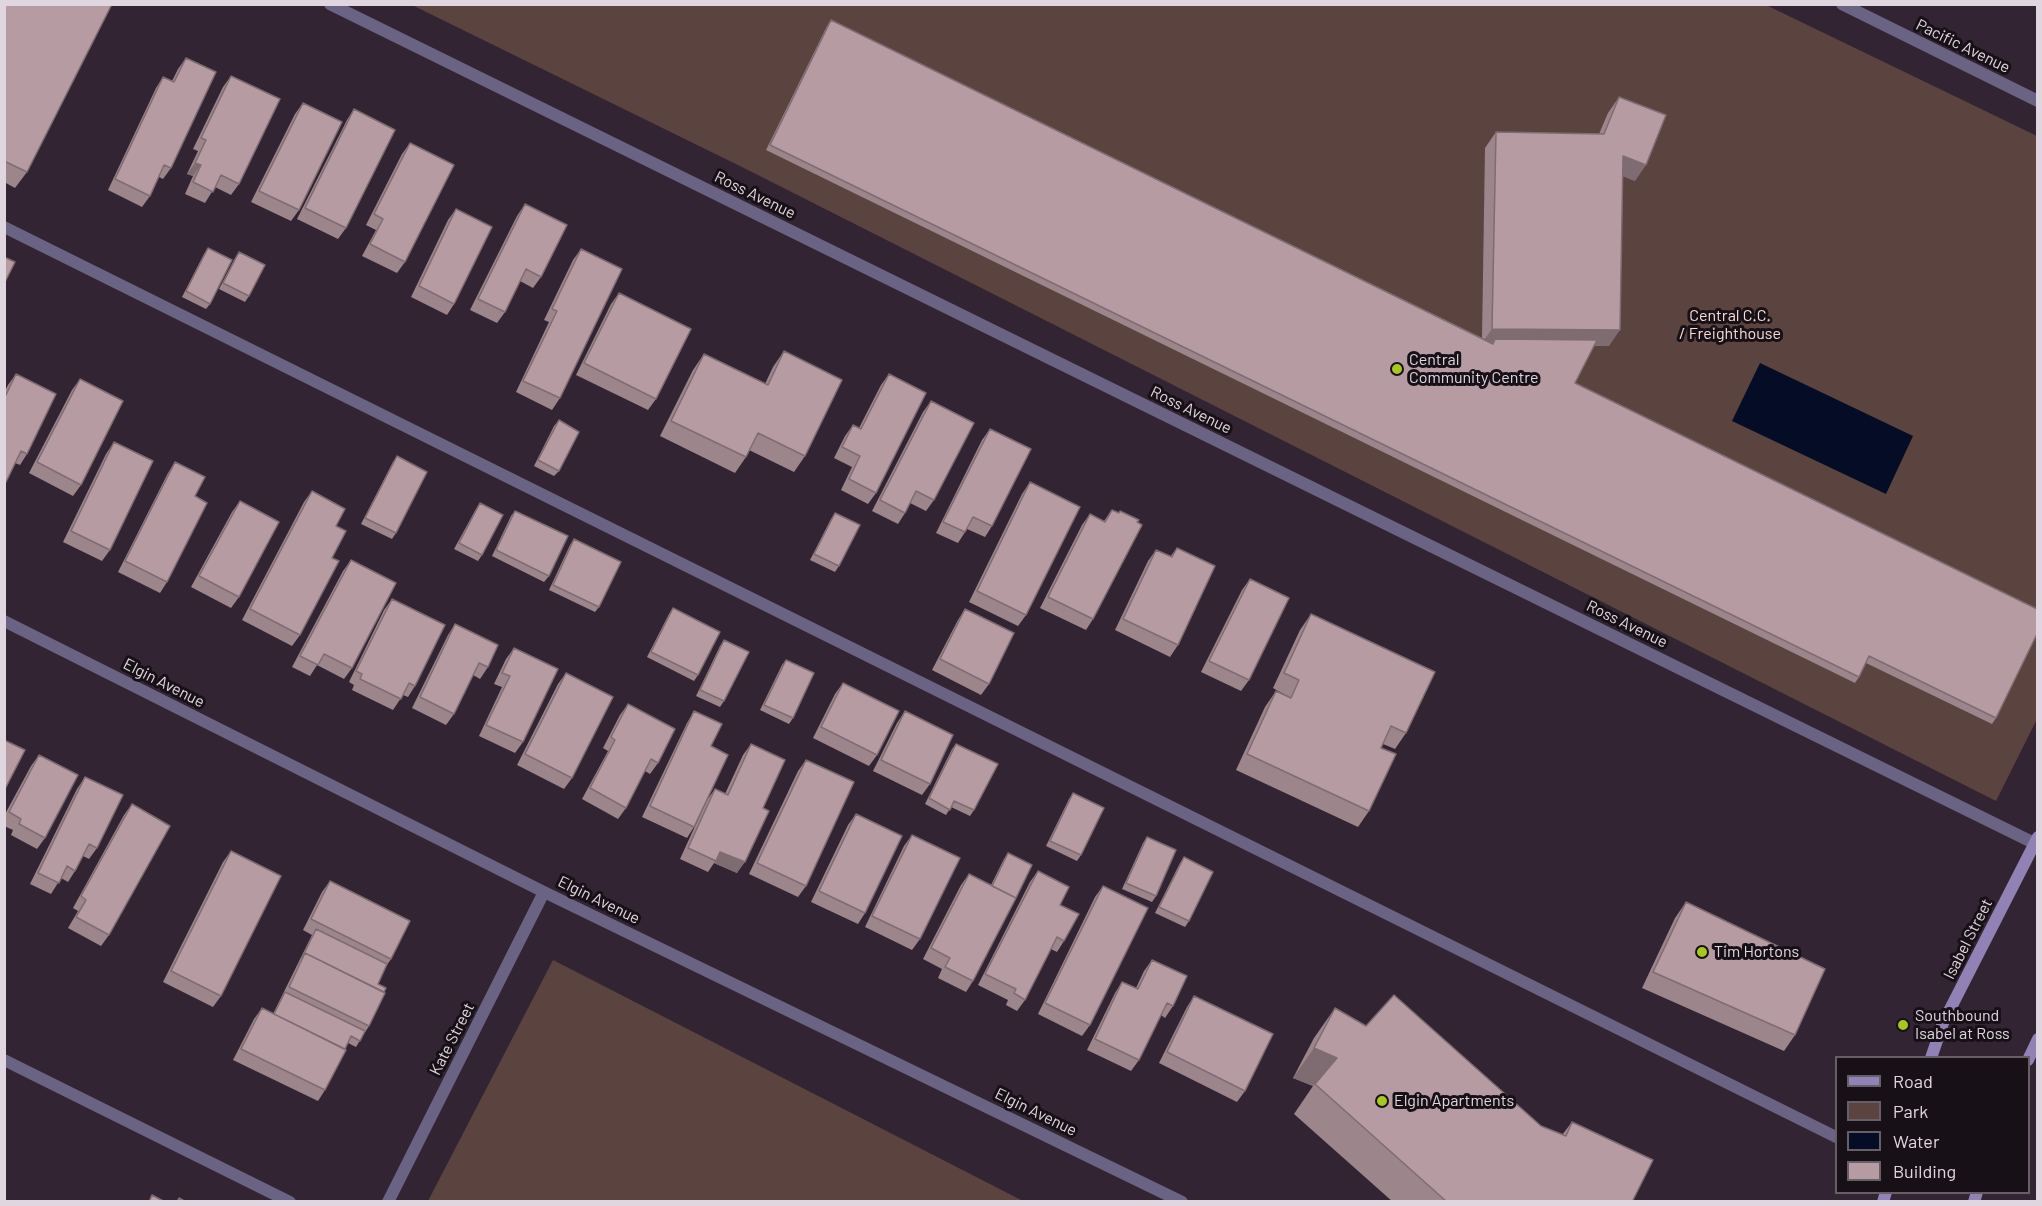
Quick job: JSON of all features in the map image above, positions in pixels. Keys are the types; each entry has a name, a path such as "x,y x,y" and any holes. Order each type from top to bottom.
{"main road":[{"name":"Isabel Street","path":"1932,1056 1943,1023 2036,842"},
{"path":"2030,1056 2037,1040"}],"street":[{"name":"Ross Avenue","path":"330,4 2036,842"},
{"name":"Pacific Avenue","path":"1842,4 2037,101"},
{"path":"4,226 1835,1137"},
{"name":"Elgin Avenue","path":"4,621 544,892 1182,1202"},
{"name":"Kate Street","path":"388,1202 544,892"},
{"path":"4,1060 290,1202"}],"green space":[{"name":"Central C.C. / Freighthouse","path":"412,5 1766,5 2037,136 2037,719 1996,801 748,170"},
{"path":"553,960 1023,1201 428,1201"}],"water":[{"path":"1760,363 1913,436 1886,494 1732,421"}],"building":[{"path":"4,4 112,4 27,172 4,161"},
{"name":"Central Community Centre","path":"831,20 1493,344 1495,339 1597,340 1575,383 2037,609 2037,634 1996,718 1869,656 1859,677 770,145"},
{"path":"186,58 216,72 171,168 164,165 150,196 115,179 163,77 174,82"},
{"path":"231,76 280,99 239,184 221,175 213,192 193,182 201,165 195,163 206,140 201,138"},
{"path":"1619,97 1666,115 1646,165 1623,156 1620,330 1492,329 1496,132 1604,134"},
{"path":"303,103 342,122 299,210 259,191"},
{"path":"354,109 395,130 346,228 305,208"},
{"path":"410,143 454,165 405,262 370,244 383,219 374,214"},
{"path":"525,204 567,225 541,277 526,269 505,312 478,299"},
{"path":"456,209 492,227 454,304 419,286"},
{"path":"208,248 232,260 210,304 186,291"},
{"path":"581,249 622,269 560,398 523,381 557,311 552,309"},
{"path":"239,252 265,265 249,296 223,283"},
{"path":"4,257 15,262 4,284"},
{"path":"619,293 691,329 656,399 584,363"},
{"path":"784,351 842,380 805,456 758,433 746,457 671,421 704,354 768,385"},
{"path":"16,374 56,394 27,454 21,451 6,482 4,481 4,399"},
{"path":"889,374 926,393 876,493 849,479 860,456 842,447 853,425 861,429"},
{"path":"80,379 123,401 81,485 37,462"},
{"path":"931,401 974,423 934,500 916,491 905,513 880,500"},
{"path":"559,420 579,432 559,471 538,460"},
{"path":"990,429 1031,449 992,526 973,517 965,532 943,522"},
{"path":"114,442 153,461 110,550 71,531"},
{"path":"397,456 427,472 396,533 365,518"},
{"path":"175,462 205,477 195,496 207,503 167,582 125,561"},
{"path":"1030,482 1080,507 1026,615 977,591"},
{"path":"312,491 345,509 336,526 346,531 332,558 339,561 300,635 250,609"},
{"path":"240,501 279,522 239,597 199,576"},
{"path":"480,503 503,515 482,555 459,543"},
{"path":"1112,510 1119,513 1120,511 1139,520 1137,522 1142,525 1093,619 1048,597 1090,514 1105,522"},
{"path":"515,511 568,536 549,576 496,550"},
{"path":"835,513 860,525 839,566 814,554"},
{"path":"574,539 621,562 599,607 553,585"},
{"path":"1177,548 1215,566 1178,645 1123,619 1156,550 1172,557"},
{"path":"351,560 396,583 352,668 324,654 318,665 300,656"},
{"path":"1250,579 1289,598 1249,680 1209,661"},
{"path":"392,599 445,625 415,686 409,683 401,699 360,679 362,674 356,671"},
{"path":"673,608 720,632 698,675 651,652"},
{"path":"965,609 1014,633 989,684 940,659"},
{"path":"1311,614 1435,672 1406,733 1391,726 1381,748 1396,754 1369,811 1247,754 1276,691 1291,698 1299,680 1284,673"},
{"path":"455,624 498,645 488,667 479,663 454,714 420,697"},
{"path":"724,640 749,652 724,701 700,690"},
{"path":"514,648 558,669 523,742 486,725 510,676 502,673"},
{"path":"786,660 814,673 793,718 764,705"},
{"path":"566,673 613,697 572,778 525,754"},
{"path":"843,683 899,711 877,755 821,727"},
{"path":"628,704 675,729 658,763 651,759 626,808 590,788 615,740 611,737"},
{"path":"694,711 722,724 711,746 728,755 694,827 650,806"},
{"path":"905,711 953,735 930,784 881,760"},
{"path":"4,740 25,750 4,791"},
{"path":"751,744 785,760 763,808 769,811 745,862 720,852 716,861 688,848 715,789 728,795"},
{"path":"956,744 998,764 974,810 954,801 950,810 929,798"},
{"path":"39,755 78,775 45,838 19,824 21,819 9,812"},
{"path":"806,760 854,782 806,886 757,863"},
{"path":"85,777 123,795 97,848 89,844 75,871 67,866 59,883 38,873"},
{"path":"1073,793 1104,808 1081,855 1050,841"},
{"path":"132,804 170,826 109,935 76,917 86,900 81,896"},
{"path":"856,814 902,836 865,913 819,891"},
{"path":"912,835 960,858 920,939 872,916"},
{"path":"1147,837 1176,850 1156,896 1126,883"},
{"path":"231,851 281,876 221,996 171,971"},
{"path":"1008,853 1032,865 1016,898 992,886"},
{"path":"1184,857 1213,872 1189,921 1159,907"},
{"path":"1038,871 1069,887 1060,905 1079,914 1064,941 1057,937 1025,1000 1014,993 1016,989 985,974"},
{"path":"969,874 1016,898 973,981 945,967 950,958 931,948"},
{"path":"330,881 410,921 391,959 311,919"},
{"path":"1103,886 1148,908 1090,1025 1045,1003"},
{"name":"Tim Hortons","path":"1686,902 1825,969 1795,1035 1653,972"},
{"path":"316,929 387,964 378,984 386,988 384,992 305,953 302,958"},
{"path":"305,953 385,993 369,1026 289,987"},
{"path":"1152,960 1187,976 1173,1006 1167,1003 1139,1060 1095,1039 1122,982 1138,989"},
{"path":"285,992 365,1031 360,1041 351,1036 345,1049 274,1014"},
{"name":"Elgin Apartments","path":"1394,995 1541,1126 1566,1136 1572,1122 1653,1160 1632,1202 1447,1202 1315,1084 1337,1058 1314,1048 1335,1008 1366,1026"},
{"path":"1194,996 1273,1034 1245,1091 1167,1052"},
{"path":"262,1008 346,1050 325,1090 241,1049"},
{"path":"152,1195 165,1202 149,1202"}],"place":[{"name":"Central Community Centre","path":"1397,369"},
{"name":"Tim Hortons","path":"1702,952"},
{"name":"Southbound Isabel at Ross","path":"1903,1025"},
{"name":"Elgin Apartments","path":"1382,1101"}]}
